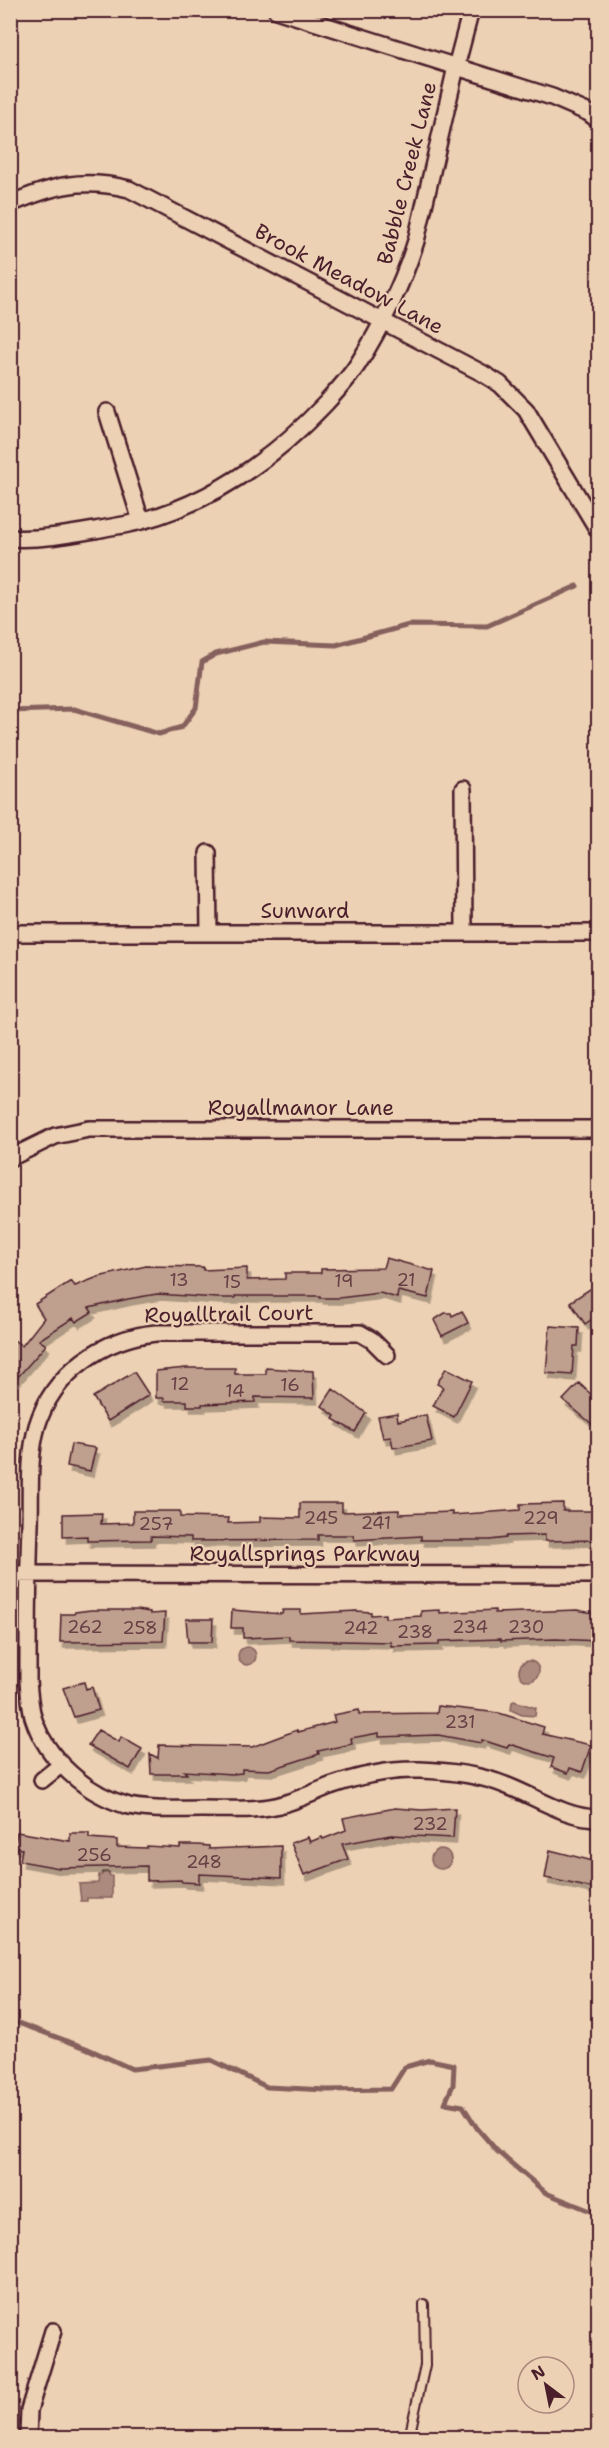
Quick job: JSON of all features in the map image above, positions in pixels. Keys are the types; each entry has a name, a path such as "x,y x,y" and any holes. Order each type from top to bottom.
{"street":[{"path":"276,10 552,97 589,112 598,120"},
{"name":"Babble Creek Lane","path":"10,538 74,534 141,521 187,505 211,494 259,463 305,426 341,387 358,364 408,266 471,10"},
{"name":"Brook Meadow Lane","path":"10,204 58,186 83,182 129,189 482,373 513,396 526,410 596,521"},
{"path":"107,412 141,521"},
{"path":"463,789 464,933"},
{"path":"207,853 209,932"},
{"name":"Sunward","path":"10,933 598,933"},
{"name":"Royallmanor Lane","path":"10,1158 55,1136 89,1129 598,1129"},
{"name":"Royalltrail Court","path":"387,1355 372,1340 360,1333 156,1333 117,1341 94,1353 63,1380 47,1401 37,1426 32,1455 27,1668 31,1707 43,1739 75,1779 93,1791 117,1802 146,1808 262,1808 297,1800 345,1781 376,1774 413,1770 451,1773 488,1780 513,1788 559,1809 598,1818"},
{"name":"Royallsprings Parkway","path":"10,1574 598,1575"},
{"path":"42,1780 62,1764"},
{"path":"28,2438 29,2410 53,2331"}],"lane":[{"path":"409,2438 425,2365 424,2304"}],"shaded area":[{"path":"243,1647 251,1647 256,1652 254,1663 243,1665 238,1660 238,1652"},
{"path":"525,1661 533,1661 539,1667 539,1675 533,1681 525,1681 519,1675 519,1667"},
{"path":"514,1701 536,1708 535,1716 522,1715 511,1710"},
{"path":"441,1849 448,1852 451,1859 448,1866 441,1869 434,1866 431,1859 434,1852"},
{"path":"109,1872 112,1876 112,1898 87,1898 87,1901 81,1901 79,1884 98,1883 99,1875"}],"building":[{"path":"386,1258 434,1271 428,1298 398,1291 397,1298 380,1293 339,1298 235,1296 235,1298 217,1298 157,1294 128,1299 89,1308 92,1312 76,1322 73,1318 39,1340 46,1345 10,1386 10,1337 22,1346 44,1318 35,1304 71,1281 75,1286 98,1277 146,1266 203,1267 203,1270 247,1268 247,1280 285,1279 285,1273 321,1273 321,1269 383,1268"},
{"path":"593,1287 598,1296 598,1315 585,1324 570,1302"},
{"path":"462,1311 468,1323 442,1336 434,1320 445,1313 451,1313 452,1316"},
{"path":"550,1326 579,1328 578,1346 574,1346 572,1375 546,1373"},
{"path":"186,1368 235,1368 235,1374 266,1374 266,1368 313,1371 314,1398 255,1397 255,1402 187,1406 187,1401 164,1401 164,1398 156,1398 156,1371"},
{"path":"446,1368 472,1381 454,1417 433,1406 443,1387 437,1384"},
{"path":"134,1372 149,1395 108,1421 93,1397"},
{"path":"579,1383 598,1401 598,1429 563,1400"},
{"path":"333,1389 366,1413 355,1432 333,1419 335,1416 322,1406"},
{"path":"397,1413 398,1421 426,1415 432,1441 393,1448 391,1437 383,1438 378,1416"},
{"path":"71,1444 96,1448 90,1471 67,1466"},
{"path":"300,1503 342,1503 342,1512 399,1510 399,1514 452,1512 452,1515 520,1510 520,1504 563,1503 563,1511 598,1511 598,1540 545,1541 545,1535 506,1536 506,1538 490,1540 421,1540 421,1536 354,1540 353,1535 318,1535 318,1540 191,1541 191,1537 151,1536 151,1540 87,1541 87,1536 63,1537 63,1514 102,1513 101,1524 133,1523 133,1511 180,1511 180,1517 229,1518 228,1523 260,1522 260,1517 300,1518"},
{"path":"91,1610 137,1610 150,1612 150,1614 165,1613 163,1641 60,1642 61,1614"},
{"path":"232,1610 282,1614 283,1610 301,1610 301,1614 356,1611 371,1612 371,1615 385,1614 385,1618 421,1616 421,1611 440,1610 440,1613 495,1610 495,1613 577,1610 598,1614 598,1641 556,1639 501,1641 501,1639 439,1641 439,1645 391,1646 391,1642 289,1640 289,1636 243,1638 243,1628 231,1628"},
{"path":"186,1619 213,1619 212,1642 188,1642"},
{"path":"84,1682 86,1689 92,1687 99,1710 74,1717 63,1688"},
{"path":"438,1706 499,1713 544,1727 542,1734 591,1745 582,1772 570,1768 568,1773 551,1767 554,1758 509,1744 507,1748 482,1740 481,1743 438,1735 379,1737 379,1733 351,1738 352,1744 318,1751 319,1754 269,1770 242,1769 242,1773 232,1774 184,1771 187,1774 151,1774 150,1754 158,1758 159,1745 252,1747 297,1730 298,1732 335,1722 333,1715 359,1710 359,1714 437,1713"},
{"path":"98,1730 119,1742 121,1737 142,1749 130,1769 88,1745"},
{"path":"395,1808 422,1810 455,1808 453,1838 391,1835 342,1844 348,1859 304,1875 291,1843 308,1837 310,1842 322,1837 323,1839 346,1830 343,1818"},
{"path":"17,1832 70,1841 70,1833 89,1833 89,1838 117,1840 117,1847 180,1848 180,1845 198,1845 209,1846 209,1849 281,1846 281,1878 199,1874 199,1883 182,1882 181,1880 147,1881 147,1866 59,1868 20,1861 22,1849 14,1848"},
{"path":"550,1850 597,1862 592,1888 545,1878"}],"waterway":[{"path":"10,711 74,709 159,734 182,727 196,708 202,662 216,654 264,642 336,645 409,625 487,626 577,586"},
{"path":"10,2020 86,2048 132,2069 211,2060 267,2087 326,2090 391,2089 405,2067 430,2060 454,2065 453,2085 445,2103 463,2106 477,2128 497,2151 546,2193 598,2214"}]}
